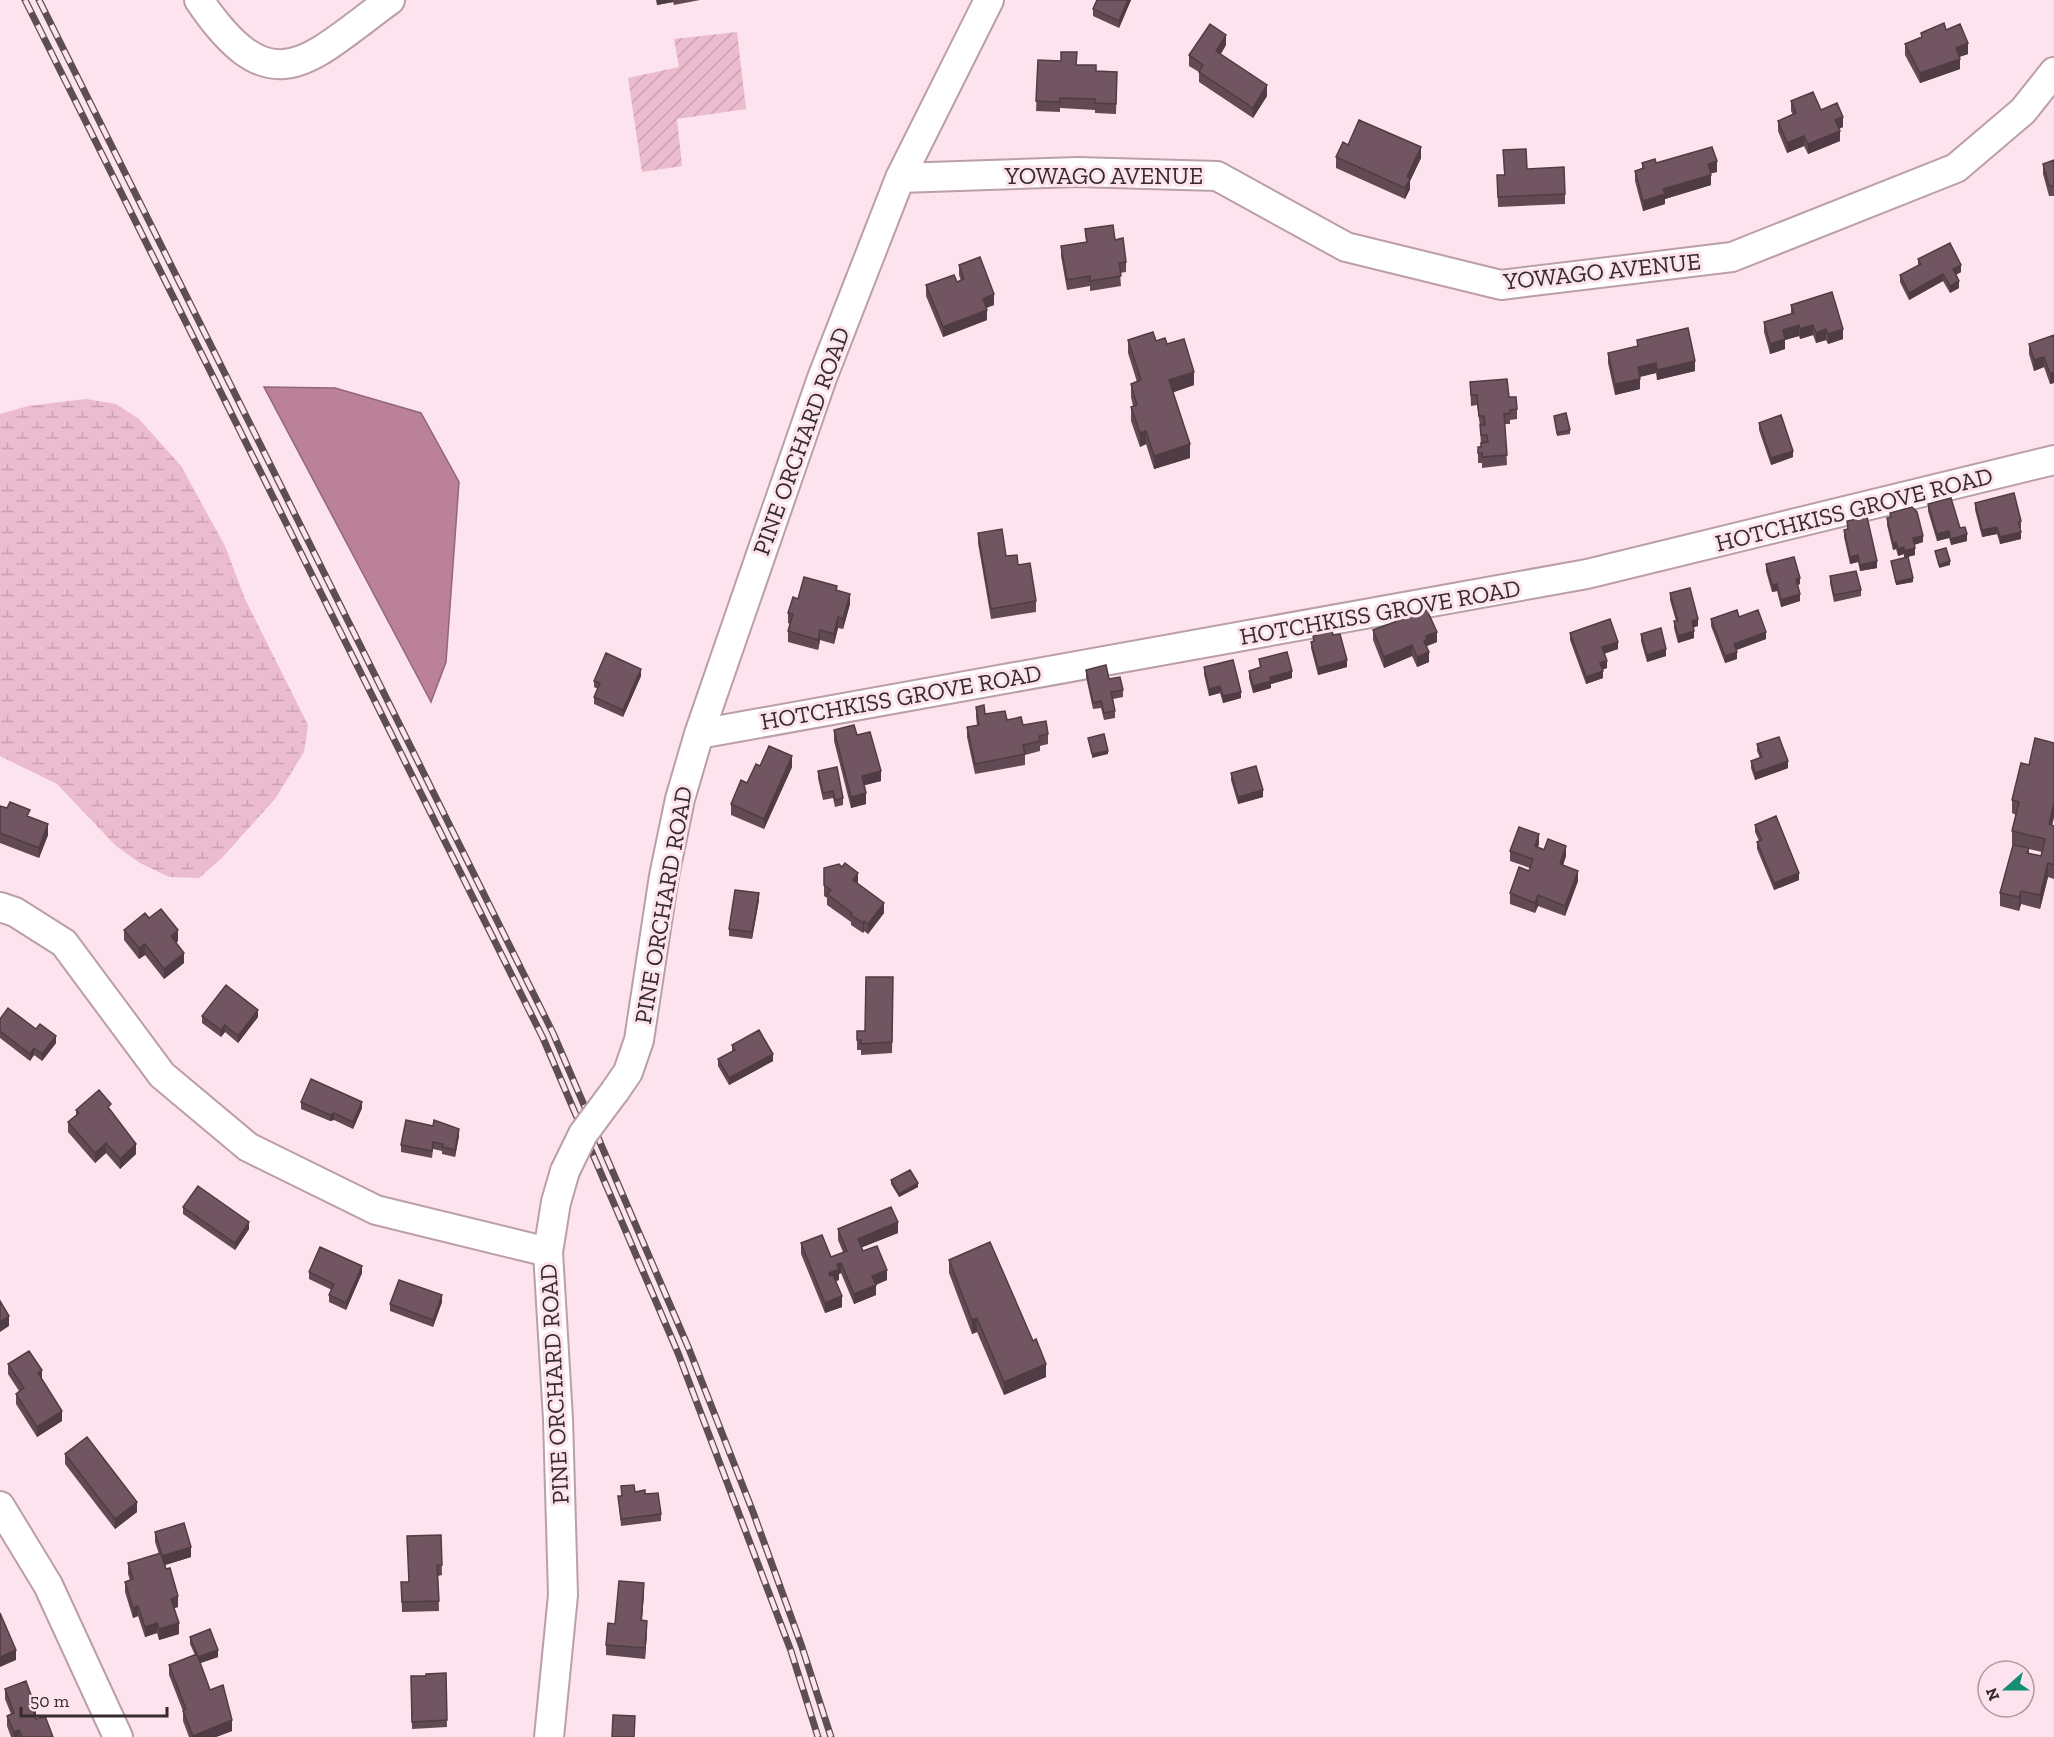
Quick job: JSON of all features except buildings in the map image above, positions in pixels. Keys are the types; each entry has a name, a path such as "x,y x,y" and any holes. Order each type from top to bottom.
{"street":[{"path":"199,0 230,41 266,64 294,62 319,52 336,43 390,0"},
{"name":"PINE ORCHARD ROAD","path":"549,1737 563,1595 558,1419 548,1252 556,1202 565,1171 583,1134 628,1072 639,1040 664,876 680,799 699,734 822,378 900,178 989,0"},
{"name":"YOWAGO AVENUE","path":"900,178 1078,171 1217,176 1346,247 1501,285 1732,257 1956,168 2023,111 2054,72"},
{"name":"HOTCHKISS GROVE ROAD","path":"699,734 1587,574 2054,460"},
{"path":"0,907 15,912 64,943 162,1075 248,1147 376,1210 548,1252"},
{"path":"0,1506 48,1585 118,1737"}],"green space":[{"path":"737,32 746,109 677,119 682,166 642,172 628,78 679,67 674,39"},
{"path":"86,399 116,404 139,419 181,466 225,546 245,599 308,725 304,752 275,799 221,859 199,878 169,877 140,863 116,846 57,784 0,756 0,414 28,406"}],"shaded area":[{"path":"264,387 335,388 421,413 459,482 446,662 431,702"}],"railway":[{"path":"25,0 543,1038 678,1353 791,1651 818,1737"},
{"path":"39,0 553,1033 689,1349 753,1512 802,1647 831,1737"}]}
